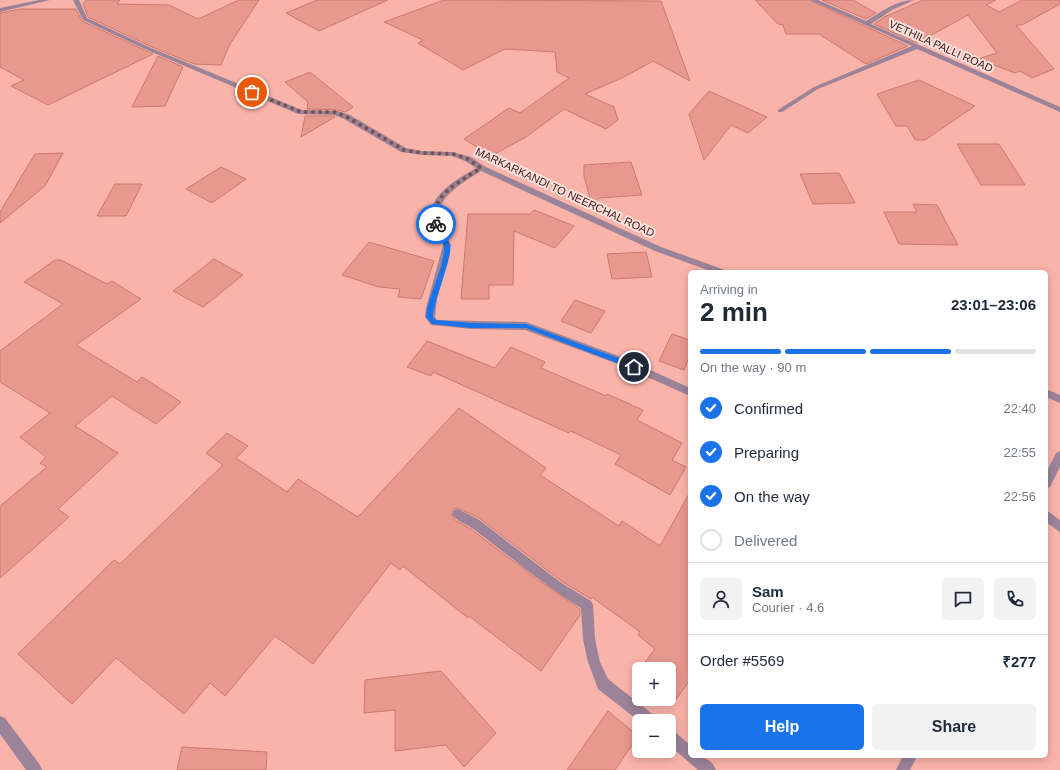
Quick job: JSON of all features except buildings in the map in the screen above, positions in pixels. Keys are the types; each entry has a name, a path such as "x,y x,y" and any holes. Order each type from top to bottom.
{"street":[{"path":"0,10 47,0"},
{"name":"MARKARKANDI TO NEERCHAL ROAD","path":"76,0 85,19 149,49 301,112 335,112 347,117 404,150 422,153 453,154 468,159 481,168 658,250 716,270"},
{"name":"VETHILA PALLI ROAD","path":"814,0 1060,110"},
{"path":"866,24 890,9 910,0"},
{"path":"780,111 816,88 908,52 917,46"},
{"path":"481,168 451,188 442,196 436,208 434,220 438,231 447,245 444,264 430,308 430,317 434,323 526,326 620,361 688,391"},
{"path":"1048,394 1060,400"},
{"path":"1048,480 1060,456"},
{"path":"458,514 474,523 556,586 587,605 589,639 594,662 603,684 641,714"},
{"path":"1048,517 1060,527"},
{"path":"0,723 35,770"},
{"path":"676,742 688,752"},
{"path":"695,758 709,770"},
{"path":"903,770 909,758"}],"way so far":[{"path":"252,92 301,112 335,112 347,117 404,150 422,153 453,154 468,159 481,168 451,188 442,196 436,208 434,220 436,224"}],"route":[{"path":"436,224 438,231 447,245 444,264 430,308 430,317 434,323 526,326 634,367"}]}
